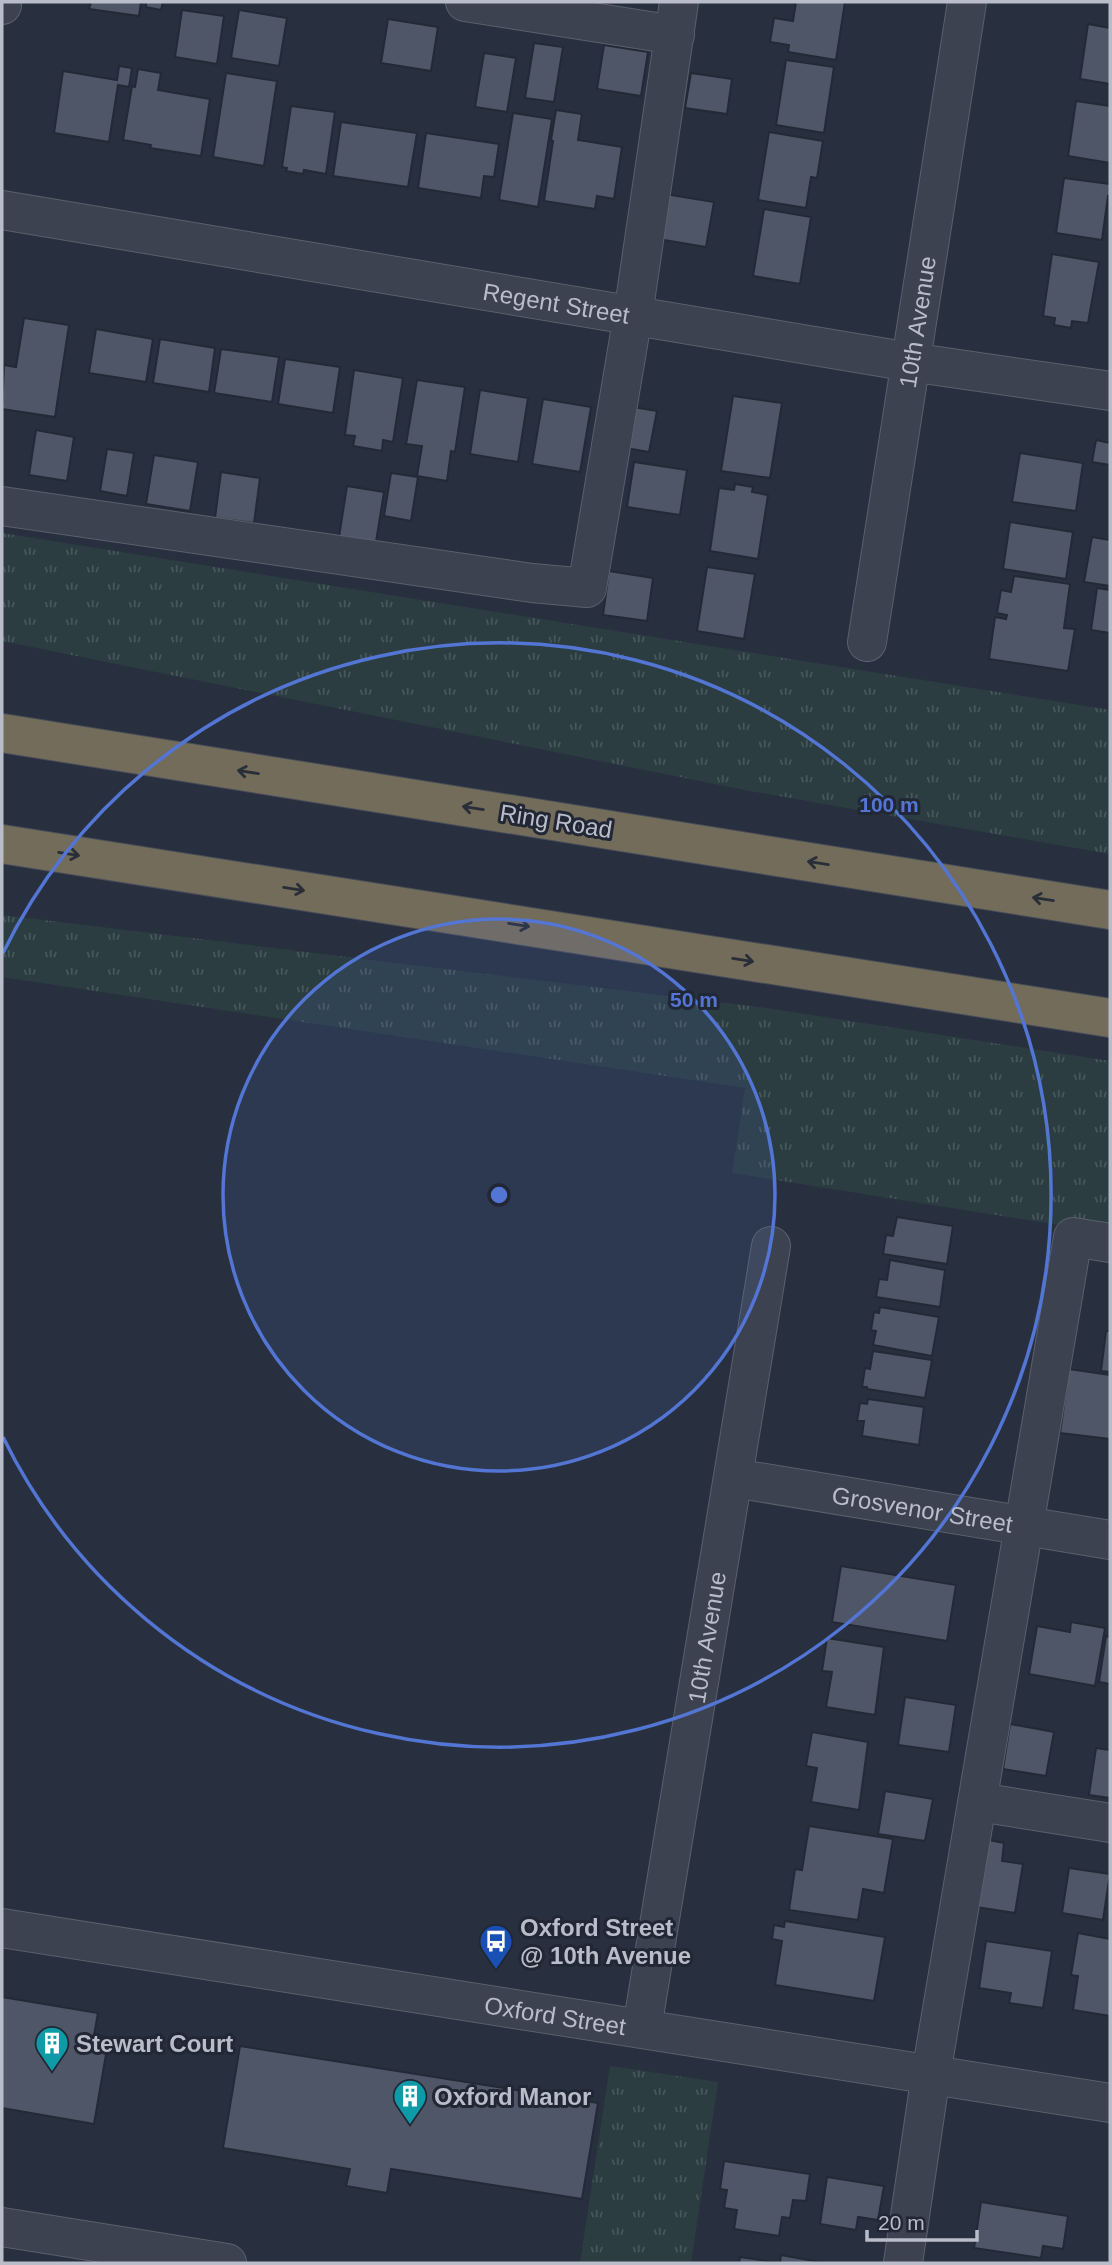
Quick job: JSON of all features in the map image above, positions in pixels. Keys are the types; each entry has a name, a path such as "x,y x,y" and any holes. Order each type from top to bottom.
{"highway":[{"path":"2,706 209,766"},
{"name":"Ring Road","path":"2,733 1110,910"},
{"path":"7,845 1110,1018"}],"street":[{"path":"2,506 518,581 587,588 633,314 677,18 465,2"},
{"name":"10th Avenue","path":"867,642 967,2"},
{"name":"Regent Street","path":"2,210 910,362 1110,391"},
{"path":"903,2263 931,2074 1073,1237 1110,1243"},
{"name":"10th Avenue","path":"642,2028 771,1246"},
{"name":"Grosvenor Street","path":"734,1478 1110,1540"},
{"path":"979,1802 1110,1823"},
{"name":"Oxford Street","path":"2,1928 1110,2103"},
{"path":"2,2227 227,2263"}],"green space":[{"path":"2,533 1110,710 1110,854 750,791 2,641"},
{"path":"2,915 759,1007 1110,1061 1110,1233 732,1173 745,1088 2,977"},
{"path":"610,2066 718,2082 691,2263 580,2263"}],"building":[{"path":"91,2 141,2 139,16 89,9"},
{"path":"146,2 163,2 161,10 146,7"},
{"path":"796,2 845,2 836,60 788,52 789,45 770,42 774,18 793,21"},
{"path":"182,10 224,16 217,64 175,57"},
{"path":"239,10 287,18 279,66 231,58"},
{"path":"388,19 438,27 431,71 381,63"},
{"path":"1088,24 1110,28 1110,84 1080,79"},
{"path":"534,43 563,47 554,102 525,98"},
{"path":"604,45 648,52 641,96 597,89"},
{"path":"484,53 516,58 507,112 475,107"},
{"path":"786,60 834,67 824,133 776,125"},
{"path":"119,66 132,68 129,87 118,85 109,142 54,133 63,71 117,80"},
{"path":"138,69 161,73 158,90 210,99 201,156 150,148 151,145 123,140 132,86 135,87"},
{"path":"226,73 277,81 264,166 213,157"},
{"path":"691,73 732,79 727,114 685,108"},
{"path":"1076,101 1110,106 1110,163 1068,156"},
{"path":"291,106 335,112 326,174 304,170 303,174 286,171 287,168 282,167"},
{"path":"556,110 582,114 578,140 622,147 614,199 597,196 595,209 544,201"},
{"path":"513,113 552,119 538,207 499,200"},
{"path":"341,122 417,133 408,187 333,176"},
{"path":"769,132 823,141 817,178 811,177 806,208 758,200"},
{"path":"426,133 499,144 494,177 484,176 481,198 418,188"},
{"path":"1064,178 1110,184 1102,240 1056,233"},
{"path":"665,194 714,202 706,247 658,239"},
{"path":"764,209 811,217 800,284 753,276"},
{"path":"1052,254 1099,262 1088,323 1072,321 1071,328 1054,325 1055,318 1043,316"},
{"path":"24,318 69,325 55,417 2,409 4,365 16,367"},
{"path":"96,329 153,339 146,382 89,373"},
{"path":"160,339 215,348 209,392 153,383"},
{"path":"221,349 279,357 272,402 214,393"},
{"path":"285,359 340,367 333,413 278,404"},
{"path":"354,370 403,378 393,442 383,440 382,451 353,446 355,436 345,435"},
{"path":"417,380 465,387 455,452 451,451 447,481 417,476 422,446 406,444"},
{"path":"480,390 528,398 518,462 470,454"},
{"path":"733,396 782,403 770,478 721,471"},
{"path":"543,399 591,407 580,472 532,464"},
{"path":"627,406 657,411 649,452 620,447"},
{"path":"36,430 74,437 67,481 29,475"},
{"path":"1096,440 1110,443 1110,465 1092,462"},
{"path":"107,449 134,453 127,496 100,491"},
{"path":"1020,453 1083,463 1076,511 1012,502"},
{"path":"154,455 198,462 190,511 146,504"},
{"path":"634,462 687,470 680,515 627,507"},
{"path":"221,472 260,478 254,523 215,518"},
{"path":"391,473 418,477 411,521 384,516"},
{"path":"735,484 753,487 752,492 768,495 758,559 710,551 719,488 734,490"},
{"path":"347,486 384,492 376,542 339,537"},
{"path":"1010,522 1073,532 1066,579 1003,569"},
{"path":"1092,537 1110,540 1110,586 1084,582"},
{"path":"707,567 755,574 744,639 697,631"},
{"path":"609,571 653,578 647,621 603,615"},
{"path":"1014,576 1070,584 1064,628 1075,629 1068,671 989,659 995,617 1006,619 1007,615 997,613 1001,590 1011,592"},
{"path":"1097,588 1110,590 1110,633 1091,630"},
{"path":"897,1217 953,1226 947,1264 883,1254 886,1235 893,1236"},
{"path":"890,1260 945,1270 940,1307 876,1297 879,1279 887,1280"},
{"path":"880,1307 939,1317 932,1356 873,1345 876,1331 871,1330 874,1312 879,1313"},
{"path":"1106,1331 1110,1331 1110,1372 1101,1371"},
{"path":"873,1351 932,1360 925,1398 862,1387 865,1368 870,1369"},
{"path":"1069,1369 1110,1375 1110,1439 1060,1433"},
{"path":"868,1399 924,1407 919,1445 862,1436 864,1421 857,1421 860,1403 867,1404"},
{"path":"841,1566 956,1585 947,1641 832,1622"},
{"path":"1071,1622 1105,1628 1095,1686 1029,1674 1037,1626 1070,1632"},
{"path":"1106,1636 1110,1637 1110,1684 1099,1682"},
{"path":"827,1638 884,1647 875,1715 826,1707 832,1672 822,1671"},
{"path":"905,1697 956,1705 949,1752 898,1745"},
{"path":"1010,1724 1054,1732 1046,1776 1003,1769"},
{"path":"812,1732 868,1742 859,1810 811,1802 817,1768 806,1766"},
{"path":"1096,1748 1110,1750 1110,1798 1089,1795"},
{"path":"885,1791 933,1799 925,1841 878,1834"},
{"path":"809,1826 893,1839 884,1893 863,1889 858,1920 789,1910 795,1869 802,1870"},
{"path":"989,1840 1004,1843 1002,1861 1023,1864 1015,1913 976,1907"},
{"path":"1069,1868 1110,1874 1103,1920 1062,1913"},
{"path":"785,1921 885,1937 874,2001 775,1985 782,1941 772,1939 774,1925 784,1927"},
{"path":"1078,1933 1110,1939 1110,2016 1073,2010 1078,1976 1071,1975"},
{"path":"986,1941 1052,1951 1043,2008 1009,2003 1011,1993 979,1988"},
{"name":"Stewart Court","path":"2,1997 98,2013 94,2035 109,2037 94,2124 2,2108"},
{"name":"Oxford Manor","path":"240,2046 598,2103 582,2199 391,2169 387,2193 346,2186 350,2169 223,2148"},
{"path":"724,2161 810,2174 806,2201 793,2200 790,2218 782,2217 779,2236 734,2229 737,2210 724,2208 727,2190 720,2189"},
{"path":"827,2177 884,2186 878,2220 858,2217 856,2230 820,2224"},
{"path":"981,2202 1068,2216 1063,2249 1043,2246 1041,2258 974,2248"},
{"path":"781,2255 825,2263 780,2263"},
{"path":"740,2257 780,2263 739,2263"}],"place":[{"name":"Oxford Street @ 10th Avenue","path":"496,1971"},
{"name":"Stewart Court","path":"52,2073"},
{"name":"Oxford Manor","path":"410,2126"}]}
